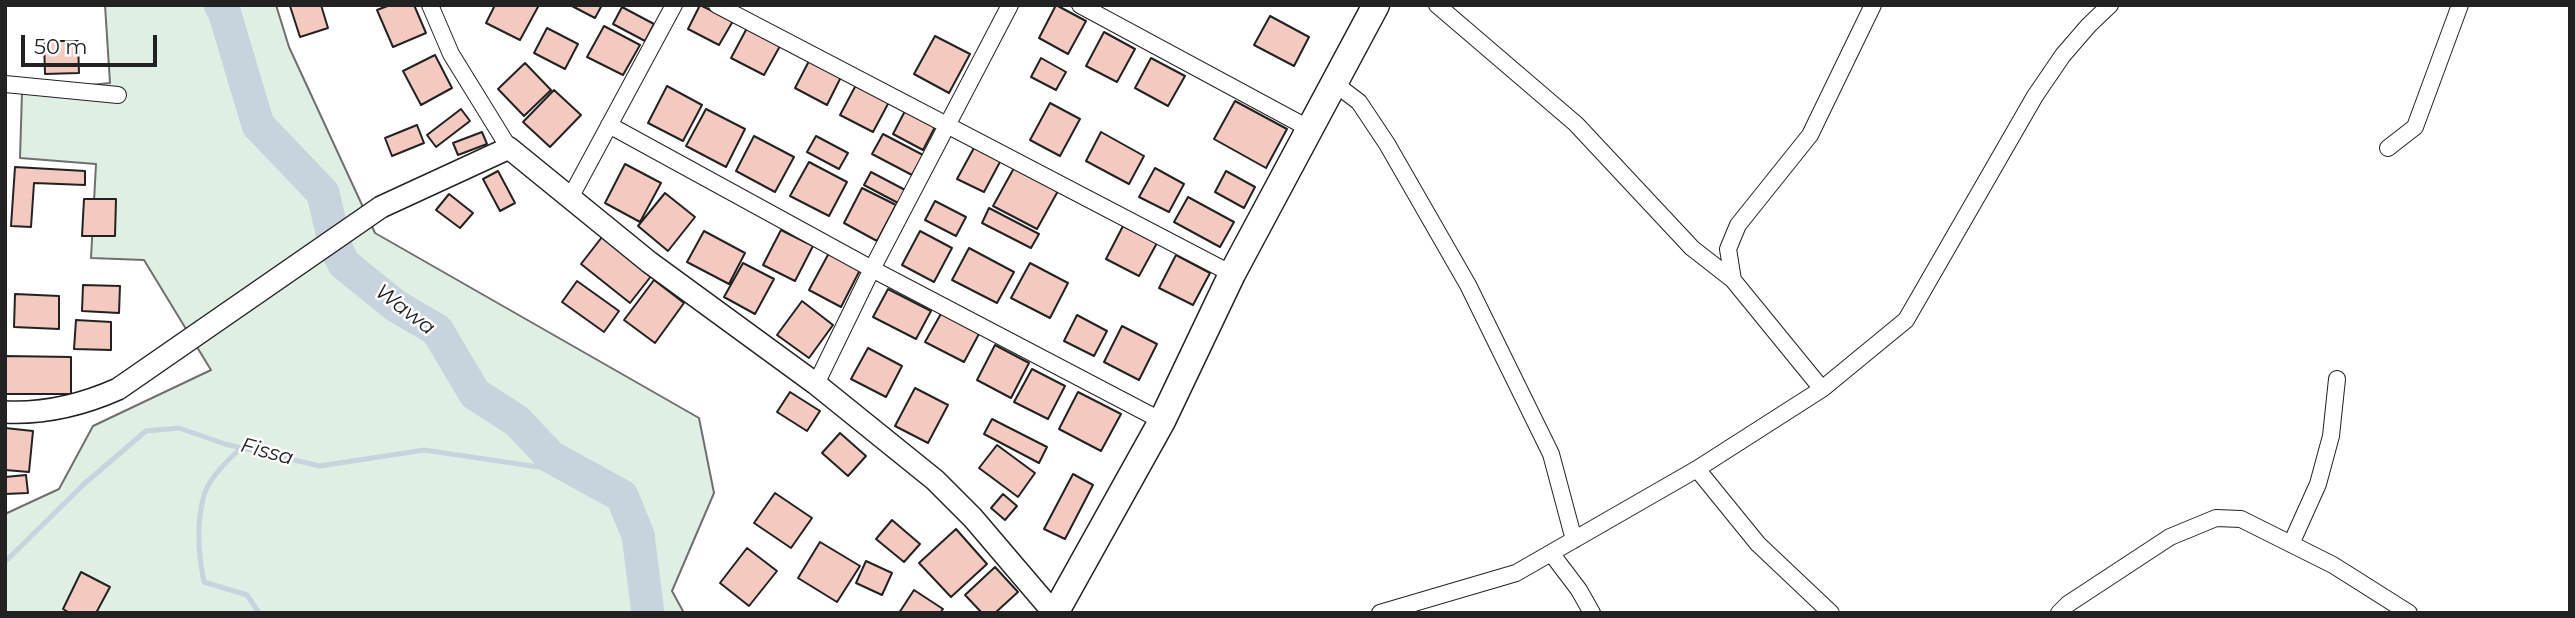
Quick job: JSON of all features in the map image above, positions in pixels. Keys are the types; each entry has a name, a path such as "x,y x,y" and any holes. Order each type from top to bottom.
{"main road":[{"path":"1055,613 1162,421 1232,274 1376,5"}],"street":[{"path":"430,5 450,54 509,148 649,261 816,384 935,480 973,518 1055,613"},
{"path":"570,198 674,5"},
{"path":"717,5 1232,274"},
{"path":"816,384 872,269 1010,5"},
{"path":"1080,5 1310,129"},
{"path":"1437,5 1576,124 1692,248 1733,280 1822,389"},
{"path":"1733,280 1728,249 1738,225 1810,135 1873,5"},
{"path":"1391,611 1516,573 1697,469 1822,389 1906,320 2035,96 2063,55 2088,25 2110,5"},
{"path":"2388,148 2414,127 2460,5"},
{"path":"5,83 118,95"},
{"path":"1334,83 1359,102 1387,144 1468,285 1551,454 1574,540"},
{"path":"609,125 872,269 1162,421"},
{"path":"5,412 54,410 91,401 118,389 381,207 509,148"},
{"path":"2291,544 2321,472 2331,436 2337,379"},
{"path":"1697,469 1758,544 1831,613"},
{"path":"2059,613 2068,604 2170,537 2216,518 2241,519 2333,565 2409,613"},
{"path":"1551,553 1579,590 1592,613"}],"green space":[{"path":"105,5 276,5 289,47 375,233 699,418 714,493 672,591 684,613 5,613 5,514 59,489 93,426 211,370 144,260 91,258 96,164 20,158 22,92 110,83"}],"building":[{"path":"321,5 328,28 300,37 290,6"},
{"path":"390,5 414,5 426,33 393,47 377,10"},
{"path":"495,5 539,5 520,40 486,23"},
{"path":"570,5 602,5 595,18"},
{"path":"700,5 733,21 719,45 688,29"},
{"path":"1056,5 1086,21 1068,54 1039,38"},
{"path":"622,7 654,24 645,41 613,24"},
{"path":"1270,16 1309,37 1294,66 1254,45"},
{"path":"604,26 640,45 623,75 587,57"},
{"path":"547,28 578,44 565,69 534,53"},
{"path":"747,28 780,46 764,75 731,58"},
{"path":"1104,32 1135,49 1117,82 1086,66"},
{"path":"935,36 970,54 949,93 914,74"},
{"path":"44,41 78,41 79,73 45,74"},
{"path":"435,55 452,88 421,105 403,71"},
{"path":"1041,58 1066,72 1056,90 1031,77"},
{"path":"1151,58 1185,76 1168,106 1135,88"},
{"path":"809,61 841,77 827,105 795,88"},
{"path":"525,63 551,90 524,116 498,89"},
{"path":"856,85 889,102 873,132 840,115"},
{"path":"667,86 702,105 683,141 648,123"},
{"path":"554,90 581,115 550,147 523,122"},
{"path":"1235,101 1287,129 1266,168 1214,139"},
{"path":"1050,103 1080,119 1060,156 1030,140"},
{"path":"461,109 470,121 436,147 427,135"},
{"path":"706,109 745,129 726,167 686,146"},
{"path":"905,111 935,127 923,150 893,134"},
{"path":"417,125 424,143 392,156 385,138"},
{"path":"482,132 487,144 458,155 453,143"},
{"path":"1101,132 1144,156 1129,184 1086,161"},
{"path":"883,134 923,155 912,175 872,154"},
{"path":"754,136 794,157 775,192 736,171"},
{"path":"816,136 848,153 839,169 807,152"},
{"path":"975,146 1001,160 984,192 957,179"},
{"path":"809,162 847,182 829,216 790,196"},
{"path":"625,164 661,183 640,222 605,203"},
{"path":"15,167 85,171 85,185 34,183 31,227 11,226"},
{"path":"1014,168 1058,191 1037,229 993,206"},
{"path":"1155,168 1184,184 1169,212 1139,197"},
{"path":"498,171 515,203 500,211 483,179"},
{"path":"1226,171 1255,187 1244,208 1215,192"},
{"path":"871,172 907,191 900,204 864,185"},
{"path":"862,188 896,205 877,241 844,223"},
{"path":"665,193 695,217 668,251 638,226"},
{"path":"449,194 473,213 460,228 436,210"},
{"path":"1188,197 1234,222 1220,247 1174,222"},
{"path":"84,199 116,199 115,236 82,236"},
{"path":"935,201 966,217 956,236 925,220"},
{"path":"989,208 1039,234 1031,248 982,223"},
{"path":"1123,226 1157,243 1139,276 1106,259"},
{"path":"781,230 813,246 795,281 763,265"},
{"path":"704,231 745,253 729,284 687,262"},
{"path":"920,231 952,248 934,282 902,265"},
{"path":"602,237 652,275 630,303 581,264"},
{"path":"969,248 1014,272 997,303 952,280"},
{"path":"829,253 860,270 841,307 809,290"},
{"path":"1176,255 1210,273 1193,305 1159,288"},
{"path":"743,263 774,279 755,314 724,297"},
{"path":"1030,263 1068,283 1050,318 1011,298"},
{"path":"654,280 684,303 655,343 624,320"},
{"path":"577,281 619,311 604,332 562,302"},
{"path":"83,285 120,286 119,313 82,311"},
{"path":"888,289 931,311 916,339 873,317"},
{"path":"15,294 59,296 59,329 14,327"},
{"path":"802,301 833,325 809,358 777,335"},
{"path":"942,312 980,332 964,362 925,342"},
{"path":"1077,315 1107,331 1094,356 1064,341"},
{"path":"76,320 111,322 111,350 74,349"},
{"path":"1122,326 1157,344 1139,380 1104,362"},
{"path":"995,345 1029,363 1011,398 977,380"},
{"path":"868,348 902,366 886,397 851,379"},
{"path":"5,356 71,357 71,394 5,394"},
{"path":"1032,369 1065,386 1048,419 1014,402"},
{"path":"915,388 948,405 928,443 895,426"},
{"path":"790,392 820,411 807,431 777,412"},
{"path":"1078,392 1121,414 1101,451 1059,429"},
{"path":"992,419 1047,447 1039,463 984,434"},
{"path":"5,428 33,431 29,472 5,470"},
{"path":"840,433 866,456 848,476 822,453"},
{"path":"997,445 1035,473 1018,497 979,468"},
{"path":"1073,474 1093,485 1065,539 1044,529"},
{"path":"26,475 28,493 5,494 5,477"},
{"path":"775,493 812,518 791,548 754,523"},
{"path":"1003,494 1017,506 1005,520 991,508"},
{"path":"892,520 920,544 904,562 876,539"},
{"path":"956,529 987,564 951,597 919,563"},
{"path":"820,542 860,566 837,602 798,578"},
{"path":"747,548 777,571 749,606 720,583"},
{"path":"866,561 892,573 882,595 856,583"},
{"path":"995,567 1018,592 995,613 982,613 965,595"},
{"path":"81,572 110,587 96,613 70,613 63,609"},
{"path":"914,590 943,609 940,613 899,613"}],"waterway":[{"name":"Wawa","path":"220,5 258,125 323,193 335,246 344,264 396,306 437,330 475,394 517,421 551,457 622,496 638,535 648,613"},
{"name":"Fissa","path":"5,562 84,484 146,431 179,428 225,444 320,466 424,450 579,473"},
{"path":"241,448 214,476 206,489 199,528 200,560 204,582 247,595 259,613"}]}
